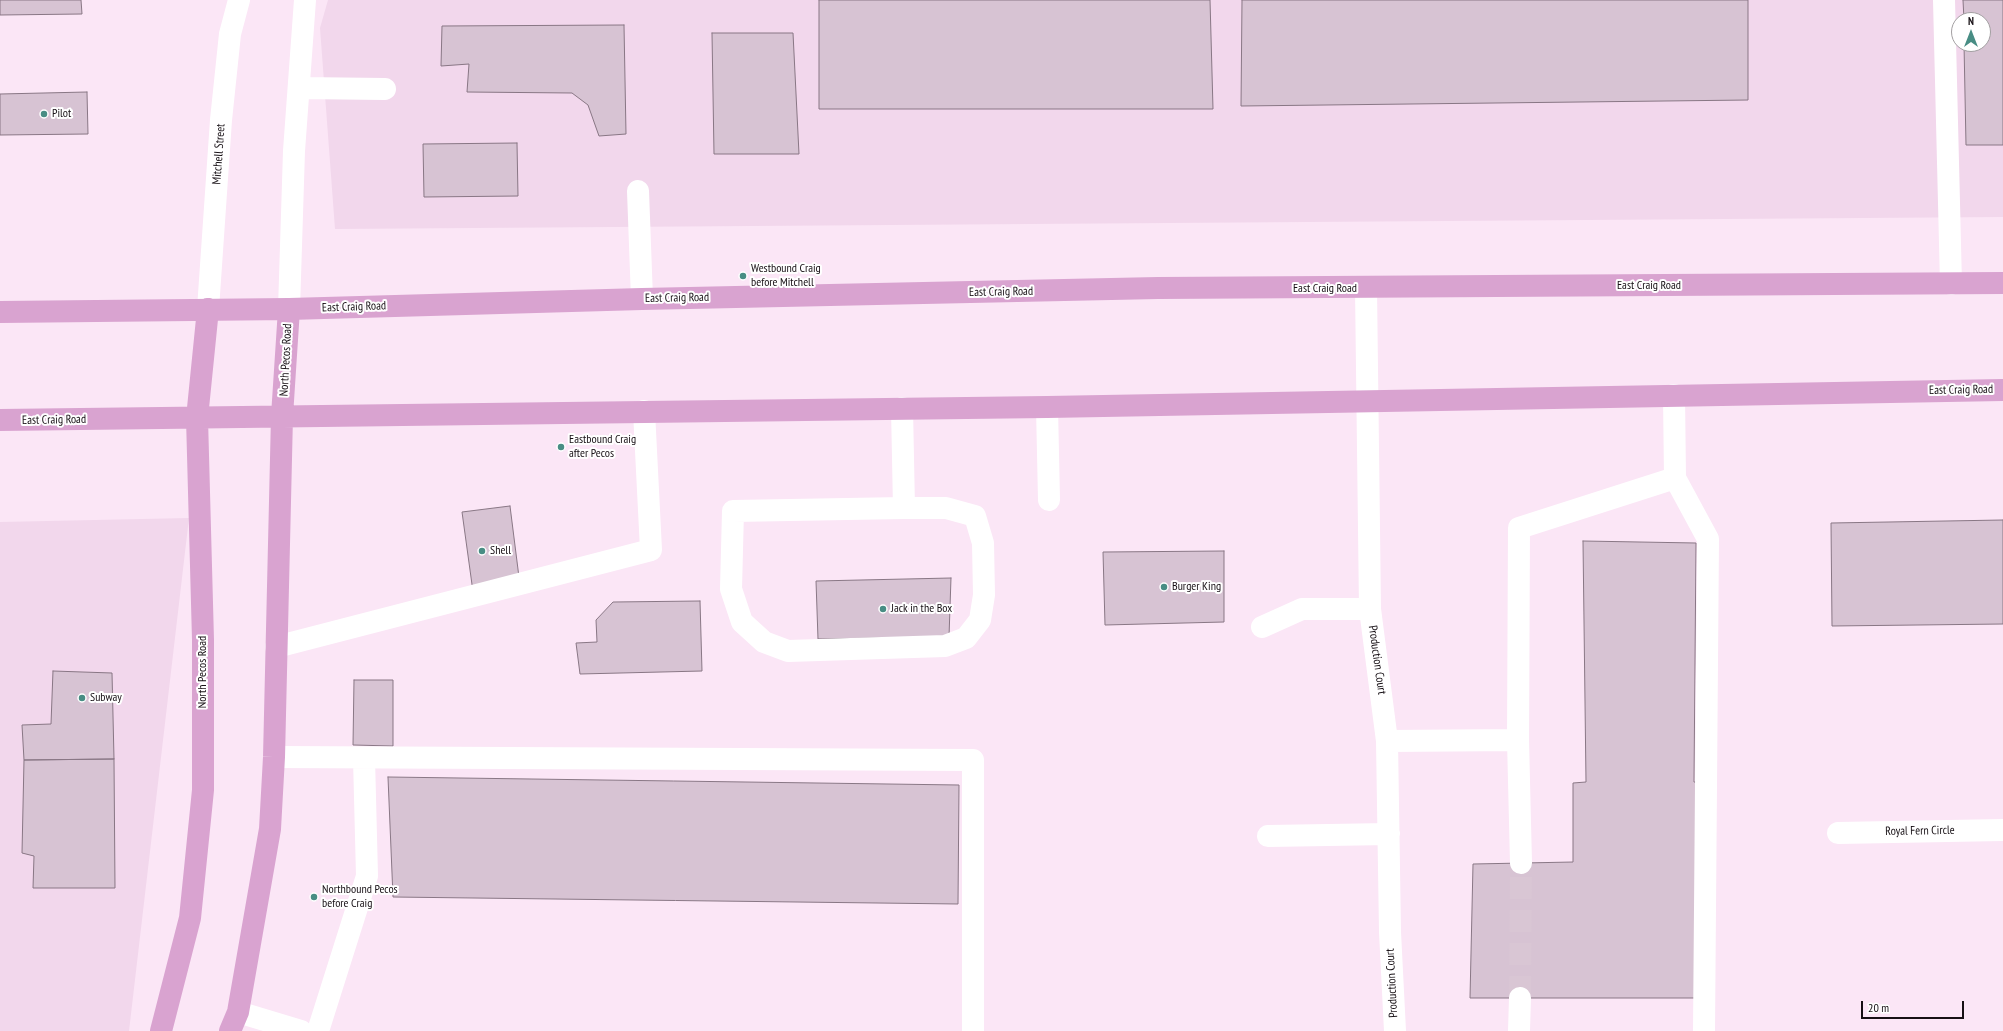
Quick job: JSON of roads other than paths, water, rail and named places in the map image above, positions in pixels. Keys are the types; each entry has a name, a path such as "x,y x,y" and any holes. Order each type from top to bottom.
{"main road":[{"name":"East Craig Road","path":"0,312 289,309 642,299 1158,288 2003,284"},
{"name":"North Pecos Road","path":"162,1031 190,918 204,790 204,640 196,418 208,309"},
{"name":"North Pecos Road","path":"234,1022 270,829 274,757 282,416 289,309"},
{"name":"East Craig Road","path":"0,420 1047,407 1368,400 2003,390"}],"street":[{"name":"Mitchell Street","path":"208,309 222,112 230,34 239,0"},
{"path":"289,309 294,151 300,88 305,0"},
{"path":"1944,0 1951,284"},
{"path":"300,88 385,89"},
{"path":"638,191 642,299"},
{"name":"Production Court","path":"1366,288 1370,609 1387,741 1390,932 1395,1031"},
{"path":"1674,395 1674,478 1708,539 1704,1031"},
{"path":"1047,407 1049,500"},
{"path":"902,408 904,508"},
{"path":"276,647 651,550 644,411"},
{"path":"1521,863 1518,740 1519,528 1674,478"},
{"path":"904,508 946,508 975,516 982,543 984,595 980,620 966,638 946,646 788,651 764,642 742,622 732,589 733,511 904,508"},
{"path":"1262,627 1302,609 1370,609"},
{"path":"1387,741 1518,740"},
{"path":"274,757 973,760 973,1031"},
{"path":"318,1031 366,876 364,758"},
{"name":"Royal Fern Circle","path":"1838,833 2003,830"},
{"path":"1268,836 1389,834"},
{"path":"1519,1031 1520,998"},
{"path":"234,1022 301,1031"}],"tunnel":[{"path":"1520,998 1521,863"}],"place":[{"name":"Pilot","path":"44,114"},
{"name":"Westbound Craig before Mitchell","path":"743,276"},
{"name":"Eastbound Craig after Pecos","path":"561,447"},
{"name":"Shell","path":"482,551"},
{"name":"Burger King","path":"1164,587"},
{"name":"Jack in the Box","path":"883,609"},
{"name":"Subway","path":"82,698"},
{"name":"Northbound Pecos before Craig","path":"314,897"}]}
